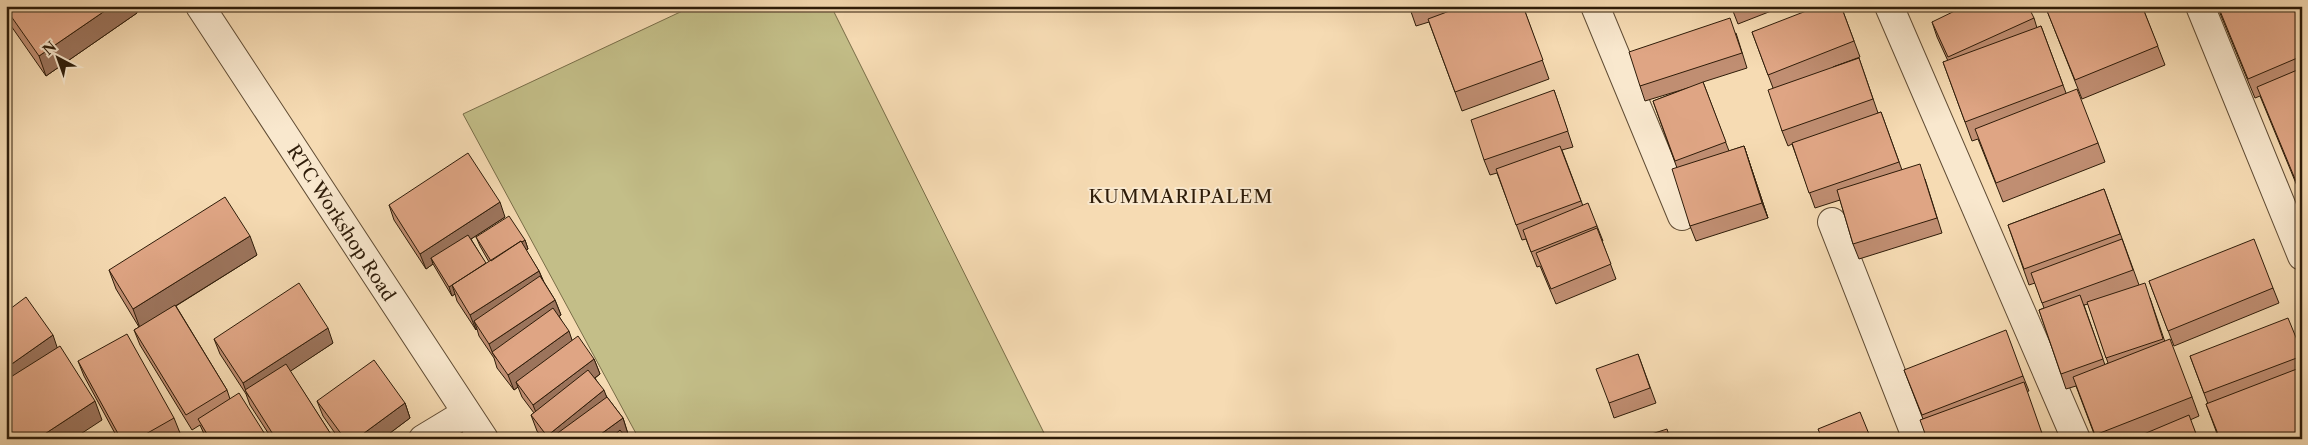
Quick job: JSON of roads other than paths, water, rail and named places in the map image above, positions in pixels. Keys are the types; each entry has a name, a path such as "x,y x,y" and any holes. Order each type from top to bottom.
{"street":[{"name":"RTC Workshop Road","path":"200,6 484,439"},
{"path":"1595,6 1682,216"},
{"path":"1889,6 2076,439"},
{"path":"2200,6 2302,256"},
{"path":"1832,222 1917,439"},
{"path":"423,439 466,413"}],"district":[{"name":"KUMMARIPALEM","path":"1181,196"}]}
